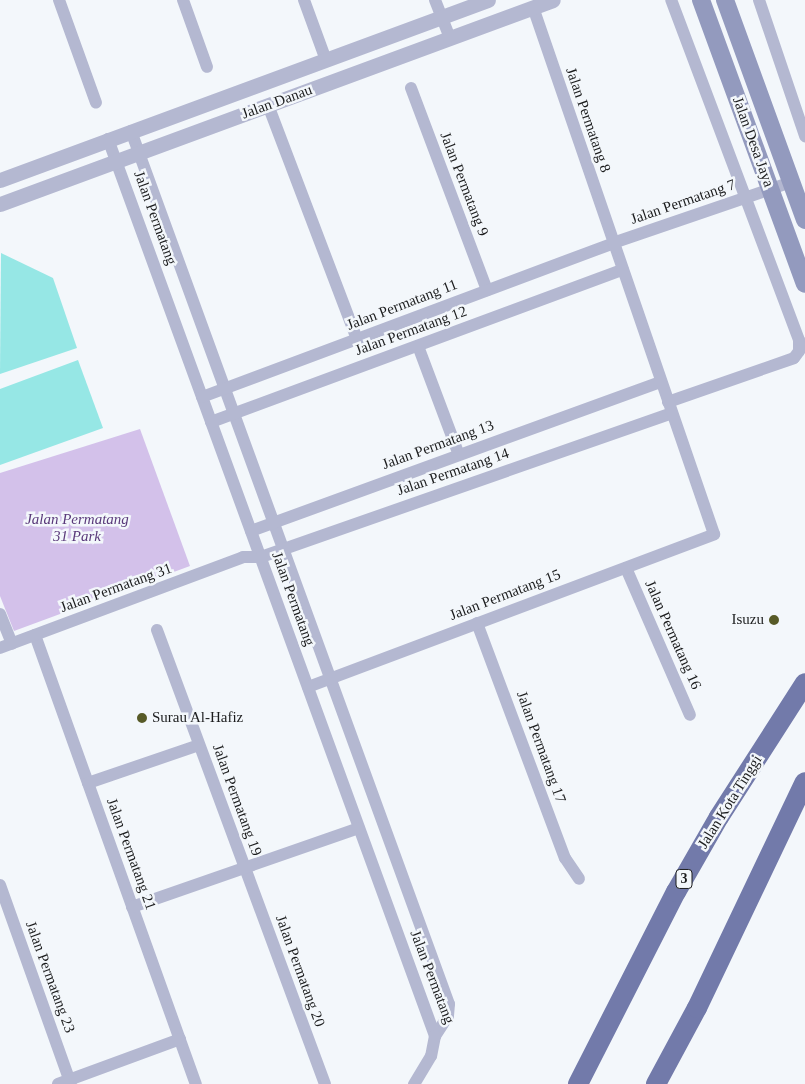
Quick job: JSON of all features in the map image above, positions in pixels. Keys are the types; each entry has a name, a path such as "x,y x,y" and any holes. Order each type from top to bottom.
{"highway":[{"name":"Jalan Kota Tinggi","path":"578,1084 676,892 719,816 805,683"},
{"path":"656,1084 697,1008 805,782"}],"main road":[{"name":"Jalan Desa Jaya","path":"702,0 805,284"},
{"name":"Jalan Desa Jaya","path":"725,0 805,220"}],"street":[{"path":"59,0 96,103"},
{"path":"183,0 207,67"},
{"path":"304,0 326,60"},
{"path":"436,0 450,38"},
{"name":"Jalan Danau","path":"0,180 488,0"},
{"name":"Jalan Danau","path":"0,204 553,0"},
{"path":"671,0 746,197"},
{"path":"759,0 804,129"},
{"name":"Jalan Permatang 8","path":"533,8 714,534"},
{"name":"Jalan Permatang 9","path":"411,88 487,290"},
{"path":"268,105 357,339"},
{"name":"Jalan Permatang","path":"131,131 448,1004 448,1016 435,1036"},
{"name":"Jalan Permatang","path":"108,139 435,1036"},
{"name":"Jalan Permatang 7","path":"614,243 791,182"},
{"name":"Jalan Permatang 14","path":"243,557 261,557 670,407 796,354 799,340 746,197"},
{"name":"Jalan Permatang 11","path":"202,397 614,243"},
{"name":"Jalan Permatang 12","path":"211,422 623,270"},
{"path":"418,346 459,455"},
{"name":"Jalan Permatang 13","path":"251,531 661,382"},
{"path":"243,557 251,531"},
{"name":"Jalan Permatang 15","path":"308,687 714,534"},
{"name":"Jalan Permatang 31","path":"6,646 243,557"},
{"name":"Jalan Permatang 16","path":"626,568 690,715"},
{"path":"0,614 6,646"},
{"name":"Jalan Permatang 17","path":"477,623 565,858 579,879"},
{"name":"Jalan Permatang 19","path":"157,630 245,869"},
{"name":"Jalan Permatang 21","path":"35,635 196,1084"},
{"path":"88,783 199,745"},
{"path":"132,907 359,828"},
{"name":"Jalan Permatang 20","path":"245,869 325,1084"},
{"name":"Jalan Permatang 23","path":"0,885 66,1083"},
{"path":"414,1084 431,1056 435,1036"},
{"path":"66,1083 180,1039"}],"green space":[{"name":"Jalan Permatang 31 Park","path":"140,429 190,566 14,631 0,596 0,473"}],"water":[{"path":"1,253 53,278 77,348 0,374"},
{"path":"78,360 103,428 0,465 0,389"}],"place":[{"name":"Isuzu","path":"774,620"},
{"name":"Surau Al-Hafiz","path":"142,718"}]}
